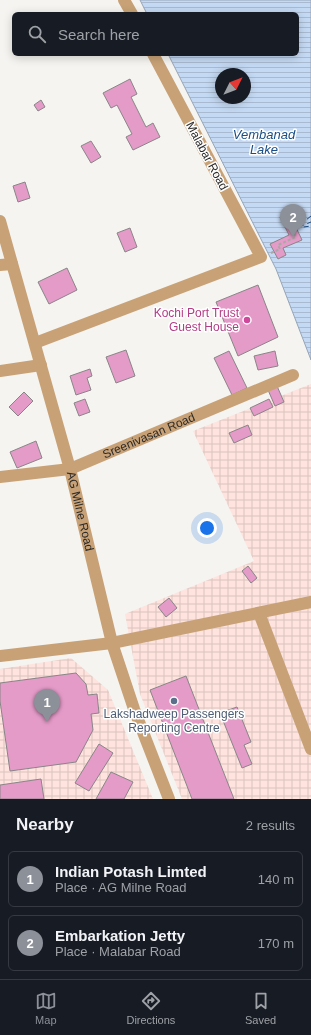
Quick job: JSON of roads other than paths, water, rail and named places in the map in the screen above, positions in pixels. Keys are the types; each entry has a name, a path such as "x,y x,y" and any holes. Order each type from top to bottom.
{"street":[{"path":"124,0 131,12"},
{"name":"Malabar Road","path":"35,343 261,258 154,56"},
{"name":"AG Milne Road","path":"0,221 6,264 35,343 70,469 112,643 134,710 169,799"},
{"path":"0,371 41,365"},
{"name":"Sreenivasan Road","path":"0,477 70,469 293,375"},
{"path":"0,656 112,643 311,602"},
{"path":"259,613 311,749"}],"water":[{"name":"Vembanad Lake","path":"140,0 311,0 311,360 276,269 169,56 299,56 299,12 146,12"}],"place":[{"name":"Embarkation Jetty","path":"293,237"},
{"name":"Kochi Port Trust Guest House","path":"247,320"},
{"name":"Lakshadweep Passengers Reporting Centre","path":"174,701"},
{"name":"Indian Potash Limted","path":"47,722"}]}
